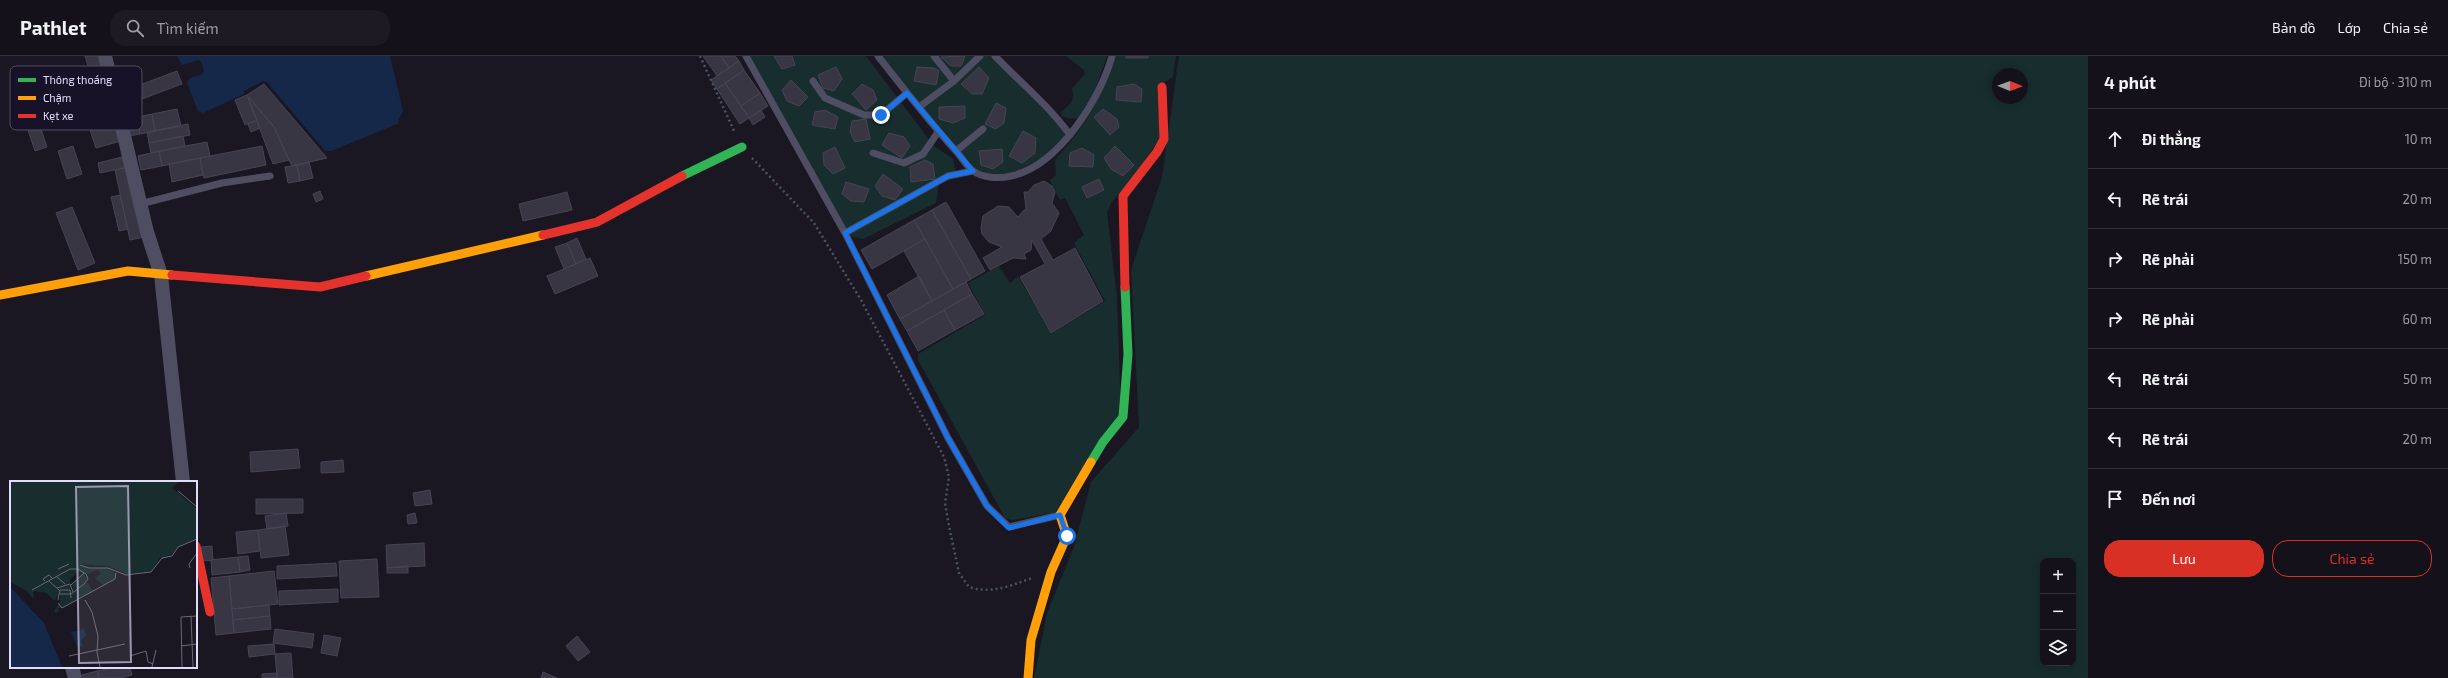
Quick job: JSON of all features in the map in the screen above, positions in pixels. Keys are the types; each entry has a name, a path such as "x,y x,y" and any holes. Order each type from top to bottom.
{"street":[{"path":"105,56 107,66"},
{"path":"1028,678 1031,640 1051,572 1067,536 1060,515 1104,442 1123,417 1128,354 1125,313 1125,229 1123,196 1157,152 1164,139 1162,87"},
{"path":"122,130 140,204 161,275 183,481"},
{"path":"0,295 128,271 161,275 320,287 597,222 619,213 717,156 742,147"},
{"path":"197,551 210,612"},
{"path":"72,668 75,678"}],"lane":[{"path":"746,56 845,233 948,438 987,506 1009,528 1060,515"},
{"path":"878,56 938,132 973,171 990,177 1003,178 1026,172 1049,157 1070,135 1100,88 1112,56"},
{"path":"934,56 954,81"},
{"path":"919,107 954,81 980,56"},
{"path":"995,56 1042,104 1054,113 1070,135"},
{"path":"813,81 825,98 864,115 881,115 907,93"},
{"path":"956,151 982,129"},
{"path":"873,153 904,163 923,154 938,132"},
{"path":"845,233 948,176 973,171"},
{"path":"140,204 222,183 270,176"}],"path":[{"path":"700,56 715,93 742,147 814,222 861,300 944,457 949,478 945,504 948,526 959,573 969,587 980,591 995,590 1051,572"}],"green space":[{"path":"748,56 866,56 934,146 953,159 956,172 952,179 939,184 936,203 863,239 848,236"},
{"path":"880,56 991,56 1064,130 1064,137 1034,163 1012,172 1000,174 987,173 973,169"},
{"path":"1066,56 1107,56 1094,93 1079,118 1066,118 1062,116 1061,112 1071,102 1073,96 1072,88 1085,74 1084,70"},
{"path":"1114,56 1176,56 1173,77 1157,87 1160,138 1139,169 1111,203 1107,212 1117,297 1121,415 1058,512 1012,520 1005,518 918,360 918,354 985,315 968,283 999,266 1010,283 1018,276 1051,334 1105,301 1074,243 1084,235 1065,198 1060,200 1050,180 1056,175 1055,160 1084,124 1091,112 1109,72"},
{"path":"1179,56 2088,56 2088,678 1034,678 1047,613 1074,547 1091,482 1139,427 1131,270 1162,177"}],"water":[{"path":"177,56 390,56 403,111 397,124 331,151 325,151 267,82 263,81 244,91 244,94 203,113 198,111 187,83 190,78 203,74 204,71 201,61 198,60 182,65"}],"building":[{"path":"85,56 99,56 102,66 88,66"},
{"path":"703,56 721,56 729,68 717,76"},
{"path":"721,56 735,56 739,61 729,68"},
{"path":"774,56 792,56 795,65 782,69"},
{"path":"965,56 961,66 951,66 941,57"},
{"path":"1126,56 1148,56 1148,58 1126,58"},
{"path":"739,61 744,70 717,89 711,80"},
{"path":"836,67 842,79 834,91 823,88 818,75"},
{"path":"917,67 934,68 939,71 936,85 914,81"},
{"path":"979,67 989,78 982,94 972,94 961,84"},
{"path":"744,70 760,93 741,106 725,83"},
{"path":"177,71 182,84 142,99 142,84"},
{"path":"791,80 808,97 799,106 787,101 782,90"},
{"path":"725,83 749,118 740,124 717,89"},
{"path":"264,84 327,158 292,166 274,127 247,95"},
{"path":"862,84 873,90 877,100 866,110 852,94"},
{"path":"1134,84 1142,89 1141,102 1116,100 1117,87"},
{"path":"760,93 768,106 749,118 741,106"},
{"path":"247,95 257,120 245,125 235,100"},
{"path":"247,95 274,127 289,160 273,164"},
{"path":"996,103 1006,108 1004,123 996,129 985,124"},
{"path":"965,106 965,118 953,123 939,119 939,107"},
{"path":"177,109 181,126 155,131 152,114"},
{"path":"1103,109 1117,119 1119,127 1110,135 1094,117"},
{"path":"761,110 765,117 753,125 749,118"},
{"path":"825,110 838,117 835,129 812,125 815,112"},
{"path":"152,114 155,131 140,134 139,130 142,130 142,116"},
{"path":"866,119 870,139 855,142 850,132 852,121"},
{"path":"257,120 260,128 251,132 248,124"},
{"path":"188,124 190,135 149,143 147,132"},
{"path":"28,130 41,130 47,147 35,151"},
{"path":"90,130 121,130 124,140 96,148"},
{"path":"127,130 139,130 140,134 128,136"},
{"path":"1023,131 1036,138 1035,153 1022,163 1009,156"},
{"path":"889,133 904,137 910,146 902,158 882,145"},
{"path":"183,136 185,146 151,153 149,143"},
{"path":"207,142 210,156 162,166 159,151"},
{"path":"73,146 82,174 67,179 58,151"},
{"path":"262,146 266,165 204,178 200,158"},
{"path":"1115,146 1134,165 1123,176 1111,169 1104,158"},
{"path":"835,147 845,168 833,174 824,165 823,153"},
{"path":"1082,148 1094,155 1093,167 1069,166 1070,153"},
{"path":"1002,149 1003,162 993,169 981,165 979,151"},
{"path":"159,151 162,166 141,170 138,156"},
{"path":"126,156 128,167 100,173 98,163"},
{"path":"200,158 203,175 172,182 169,164"},
{"path":"925,160 933,164 935,179 911,182 910,167"},
{"path":"309,162 313,178 300,181 297,165"},
{"path":"297,165 300,181 288,183 285,167"},
{"path":"128,167 144,237 130,240 115,170"},
{"path":"883,174 903,189 895,200 882,196 875,186"},
{"path":"1099,179 1104,190 1087,198 1082,187"},
{"path":"1044,181 1052,186 1055,192 1052,203 1059,213 1051,231 1041,239 1053,260 1075,248 1103,301 1051,333 1020,277 1045,264 1032,240 1031,250 1024,254 1026,259 1013,258 990,270 983,258 1002,247 989,242 982,234 981,228 983,216 998,206 1009,207 1018,217 1026,208 1024,192 1028,192 1034,185"},
{"path":"846,182 869,189 864,202 851,201 842,194"},
{"path":"320,191 323,199 316,202 313,194"},
{"path":"567,192 572,210 523,221 519,204"},
{"path":"120,195 128,229 119,231 111,197"},
{"path":"946,202 985,271 971,279 932,210"},
{"path":"72,207 95,263 78,270 56,213"},
{"path":"932,210 971,279 953,289 914,220"},
{"path":"914,220 925,239 872,269 861,250"},
{"path":"577,238 586,259 576,264 567,243"},
{"path":"925,239 953,289 932,301 904,251"},
{"path":"567,243 576,264 564,269 555,247"},
{"path":"590,258 598,276 555,294 547,276"},
{"path":"919,276 932,301 900,319 887,295"},
{"path":"966,282 972,294 907,331 900,319"},
{"path":"972,294 984,314 955,330 944,310"},
{"path":"944,310 955,330 918,351 907,331"},
{"path":"298,449 300,468 251,472 250,452"},
{"path":"343,460 344,472 321,473 321,462"},
{"path":"430,490 432,504 415,506 413,493"},
{"path":"256,499 303,499 303,513 256,514"},
{"path":"286,513 288,526 267,529 265,516"},
{"path":"415,513 417,523 408,524 407,515"},
{"path":"285,526 289,555 261,558 258,530"},
{"path":"258,530 260,551 238,554 236,532"},
{"path":"424,543 425,566 387,568 386,545"},
{"path":"212,546 213,560 202,561 201,547"},
{"path":"248,556 250,570 240,572 238,557"},
{"path":"238,557 240,572 212,575 211,560"},
{"path":"377,559 379,597 341,598 339,561"},
{"path":"336,563 337,576 277,579 277,566"},
{"path":"408,566 408,573 387,573 387,568"},
{"path":"274,571 278,604 232,609 229,576"},
{"path":"229,576 234,633 216,635 211,578"},
{"path":"338,589 338,602 279,605 279,591"},
{"path":"269,605 270,616 233,620 232,609"},
{"path":"270,616 271,629 234,633 233,620"},
{"path":"275,629 314,634 312,648 273,643"},
{"path":"324,635 341,638 337,656 321,653"},
{"path":"577,636 590,652 578,661 566,646"},
{"path":"274,644 275,654 249,657 248,646"},
{"path":"291,653 293,678 277,678 275,654"},
{"path":"111,668 130,668 132,675 121,678 99,678 97,671"},
{"path":"97,671 99,678 83,678 82,675"},
{"path":"543,672 557,678 541,678"},
{"path":"277,673 277,678 262,678 262,674"}],"traffic: fast":[{"path":"682,176 742,147"},
{"path":"1091,462 1103,442 1123,417 1128,354 1125,287"}],"traffic: slow":[{"path":"366,276 543,235"},
{"path":"0,295 128,271 172,275"},
{"path":"1028,678 1031,640 1051,572 1067,536 1060,515 1091,462"}],"traffic: jam":[{"path":"1125,287 1123,196 1157,152 1164,139 1162,87"},
{"path":"543,235 597,222 682,176"},
{"path":"172,275 320,287 366,276"},
{"path":"197,551 210,612"}],"route":[{"path":"881,115 907,93 938,132 973,171 948,176 845,233 948,438 987,506 997,518 1009,528 1060,515 1067,536"}]}
